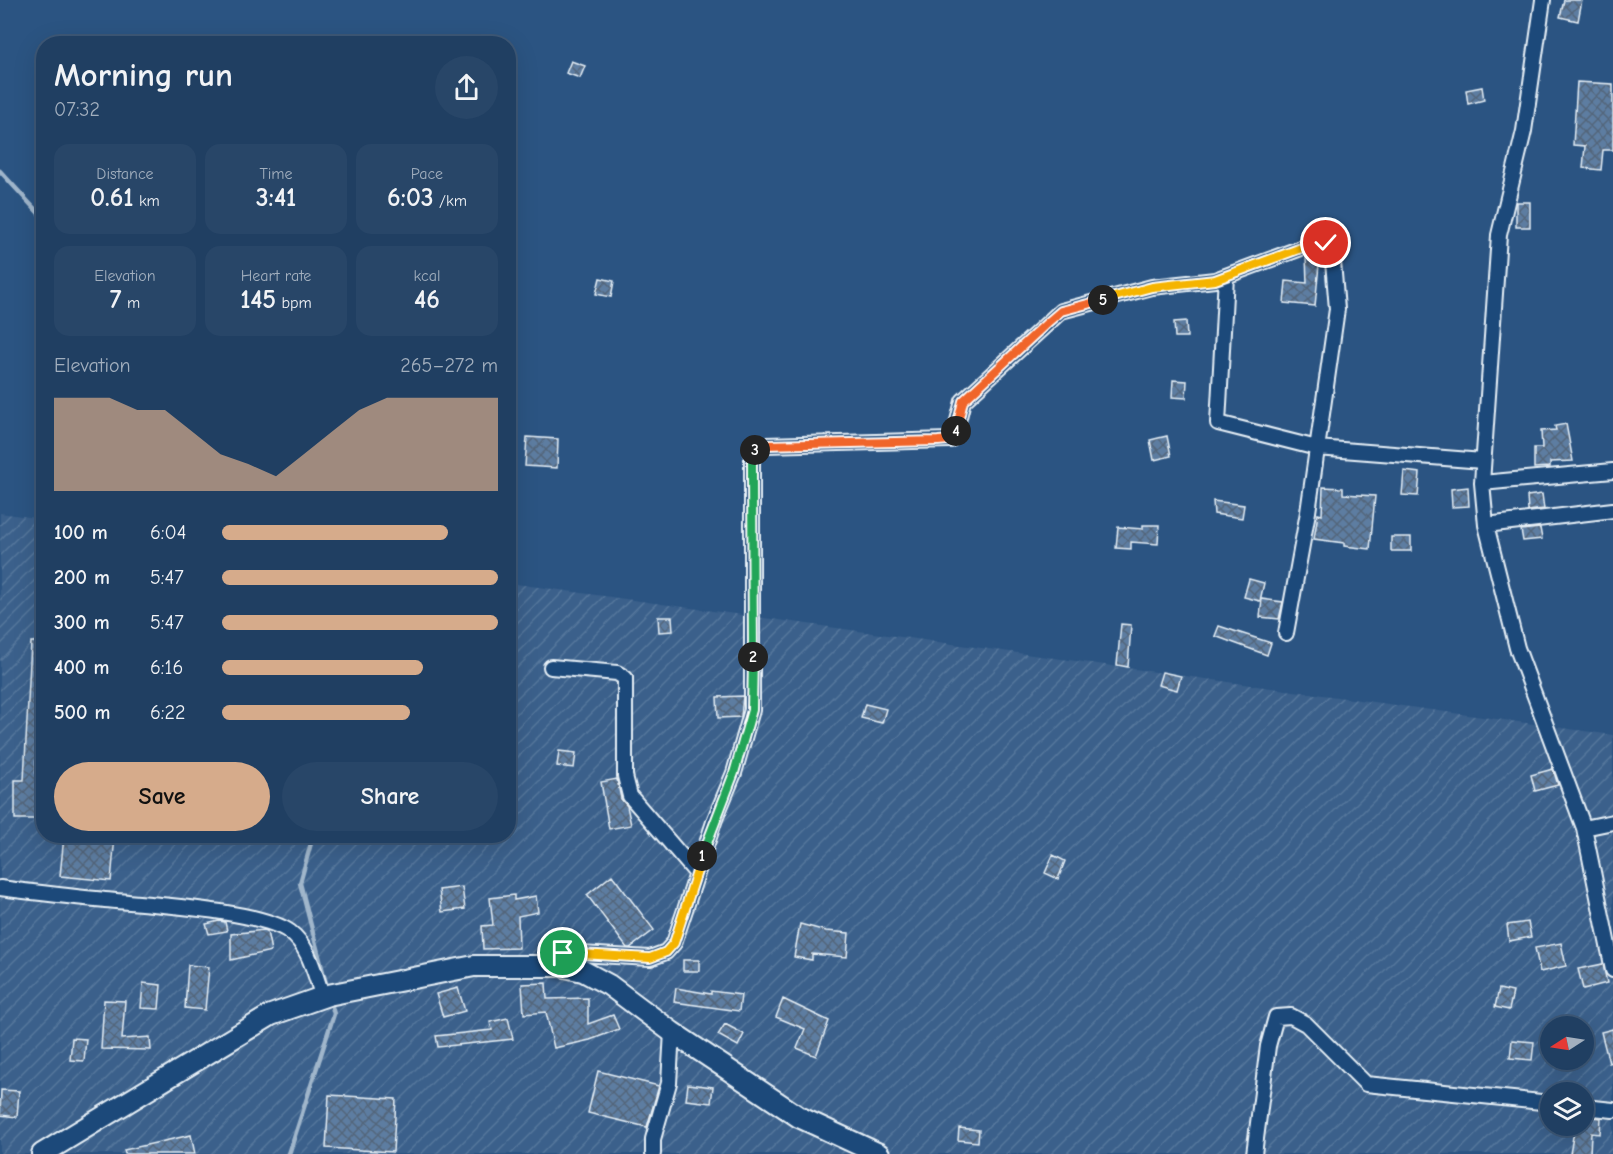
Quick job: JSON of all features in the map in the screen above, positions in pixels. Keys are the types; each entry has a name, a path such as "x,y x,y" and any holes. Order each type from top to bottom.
{"main road":[{"path":"42,1154 271,1015 325,996 474,966 561,966 583,971 609,985 672,1032 799,1117 879,1154"}],"street":[{"path":"1543,0 1524,131 1499,235 1482,483 1486,525 1517,648 1584,828 1613,970"},
{"path":"563,953 650,958 666,952 674,943 714,819 734,773 752,710 752,458 755,450 765,445 950,440 956,433 963,401 1061,311 1152,287 1215,280 1312,244 1326,243 1332,250 1337,309 1308,513 1286,633"},
{"path":"1226,276 1218,423 1317,448 1483,460"},
{"path":"1482,483 1613,471"},
{"path":"1486,525 1613,510"},
{"path":"551,667 618,673 625,678 625,776 630,796 697,874"},
{"path":"1584,828 1613,822"},
{"path":"0,888 176,907 240,916 278,926 290,932 306,950 325,996"},
{"path":"1254,1154 1268,1046 1276,1017 1291,1016 1306,1024 1366,1084 1540,1102"},
{"path":"653,1154 653,1139 669,1083 672,1032"},
{"path":"1594,1108 1613,1110"}],"shaded area":[{"path":"0,513 36,518 36,843 516,843 516,584 1613,735 1613,1154 0,1154"}],"building":[{"path":"1564,0 1582,0 1578,21 1560,17"},
{"path":"571,61 585,66 580,78 566,73"},
{"path":"1577,82 1613,84 1613,150 1603,150 1601,170 1583,168 1585,146 1573,145"},
{"path":"1482,87 1484,100 1468,104 1466,90"},
{"path":"1516,202 1530,202 1530,227 1516,227"},
{"path":"1320,255 1315,306 1284,303 1286,281 1307,283 1306,256"},
{"path":"600,278 614,281 611,297 596,294"},
{"path":"1186,321 1187,337 1175,337 1174,322"},
{"path":"1173,380 1187,381 1186,398 1172,397"},
{"path":"1566,424 1573,461 1550,462 1550,467 1534,468 1534,448 1542,448 1541,431 1556,430 1555,426"},
{"path":"1167,436 1171,456 1154,460 1150,440"},
{"path":"527,437 558,439 557,468 525,466"},
{"path":"1404,471 1420,473 1418,496 1402,495"},
{"path":"1323,487 1343,488 1343,494 1375,496 1370,549 1314,539 1318,514 1322,515"},
{"path":"1468,487 1469,506 1452,507 1451,489"},
{"path":"1542,494 1544,509 1528,511 1527,496"},
{"path":"1213,501 1244,505 1242,518 1214,514"},
{"path":"1143,525 1159,525 1158,544 1131,542 1131,549 1116,548 1118,527 1143,529"},
{"path":"1540,528 1542,539 1523,541 1521,530"},
{"path":"1391,537 1411,537 1411,551 1391,551"},
{"path":"1249,579 1264,583 1260,601 1244,597"},
{"path":"1262,599 1283,602 1279,619 1260,617"},
{"path":"658,617 672,617 673,631 659,632"},
{"path":"1121,624 1131,625 1128,667 1117,665"},
{"path":"1219,626 1271,643 1267,655 1215,636"},
{"path":"31,642 36,642 36,819 15,819 15,780 24,780"},
{"path":"1162,672 1181,676 1177,690 1158,685"},
{"path":"743,696 741,717 718,718 717,697"},
{"path":"865,704 886,709 882,723 861,718"},
{"path":"559,751 576,753 574,768 557,766"},
{"path":"1553,769 1558,785 1535,791 1531,775"},
{"path":"617,779 621,799 627,806 631,825 609,829 601,782"},
{"path":"63,843 114,843 111,881 60,876"},
{"path":"1053,855 1065,861 1058,879 1045,873"},
{"path":"612,875 654,930 630,948 627,948 587,895"},
{"path":"462,887 465,909 442,912 439,890"},
{"path":"514,895 514,900 536,896 538,912 518,916 519,948 483,949 482,926 493,925 490,898"},
{"path":"225,922 227,931 209,934 206,924"},
{"path":"1528,922 1531,937 1509,941 1507,925"},
{"path":"800,924 826,931 849,933 847,957 812,954 812,960 794,957"},
{"path":"267,931 271,951 231,960 231,934"},
{"path":"1561,943 1566,966 1540,972 1535,948"},
{"path":"683,960 699,960 699,971 683,971"},
{"path":"1603,964 1607,983 1583,989 1578,969"},
{"path":"188,965 209,967 205,1010 185,1008"},
{"path":"143,983 161,985 159,1009 141,1008"},
{"path":"546,983 547,999 588,998 588,1024 613,1015 619,1029 590,1040 554,1048 546,1012 524,1014 522,984"},
{"path":"458,988 465,1011 443,1017 436,994"},
{"path":"676,988 711,994 711,991 741,995 739,1011 674,1002"},
{"path":"1499,989 1513,992 1509,1010 1495,1007"},
{"path":"783,999 829,1021 816,1056 797,1048 805,1029 776,1017"},
{"path":"104,1000 125,1001 122,1039 150,1037 151,1050 101,1049"},
{"path":"508,1018 513,1039 438,1047 436,1036 492,1030 490,1022"},
{"path":"725,1024 744,1034 738,1046 718,1035"},
{"path":"1613,1029 1613,1062 1609,1063 1601,1032"},
{"path":"72,1038 86,1039 84,1061 70,1060"},
{"path":"1512,1040 1534,1042 1532,1060 1510,1058"},
{"path":"598,1071 659,1086 647,1127 588,1113"},
{"path":"688,1084 713,1087 711,1103 686,1100"},
{"path":"1,1090 19,1091 17,1117 0,1115"},
{"path":"329,1095 396,1099 393,1152 326,1148"},
{"path":"1594,1117 1601,1118 1600,1134 1594,1133"},
{"path":"959,1128 979,1130 978,1142 958,1140"},
{"path":"191,1135 195,1154 125,1154 124,1150"},
{"path":"1573,1136 1591,1136 1590,1154 1570,1154"}],"waterway":[{"path":"0,171 36,210"},
{"path":"311,843 300,883 328,991"},
{"path":"289,1154 334,1014 330,999"}],"route":[{"path":"563,953 650,958 666,952 674,943 714,819 734,773 752,710 754,608 752,458 755,450 765,445 950,440 956,433 963,401 1061,311 1152,287 1215,280 1312,244 1326,243"}]}
